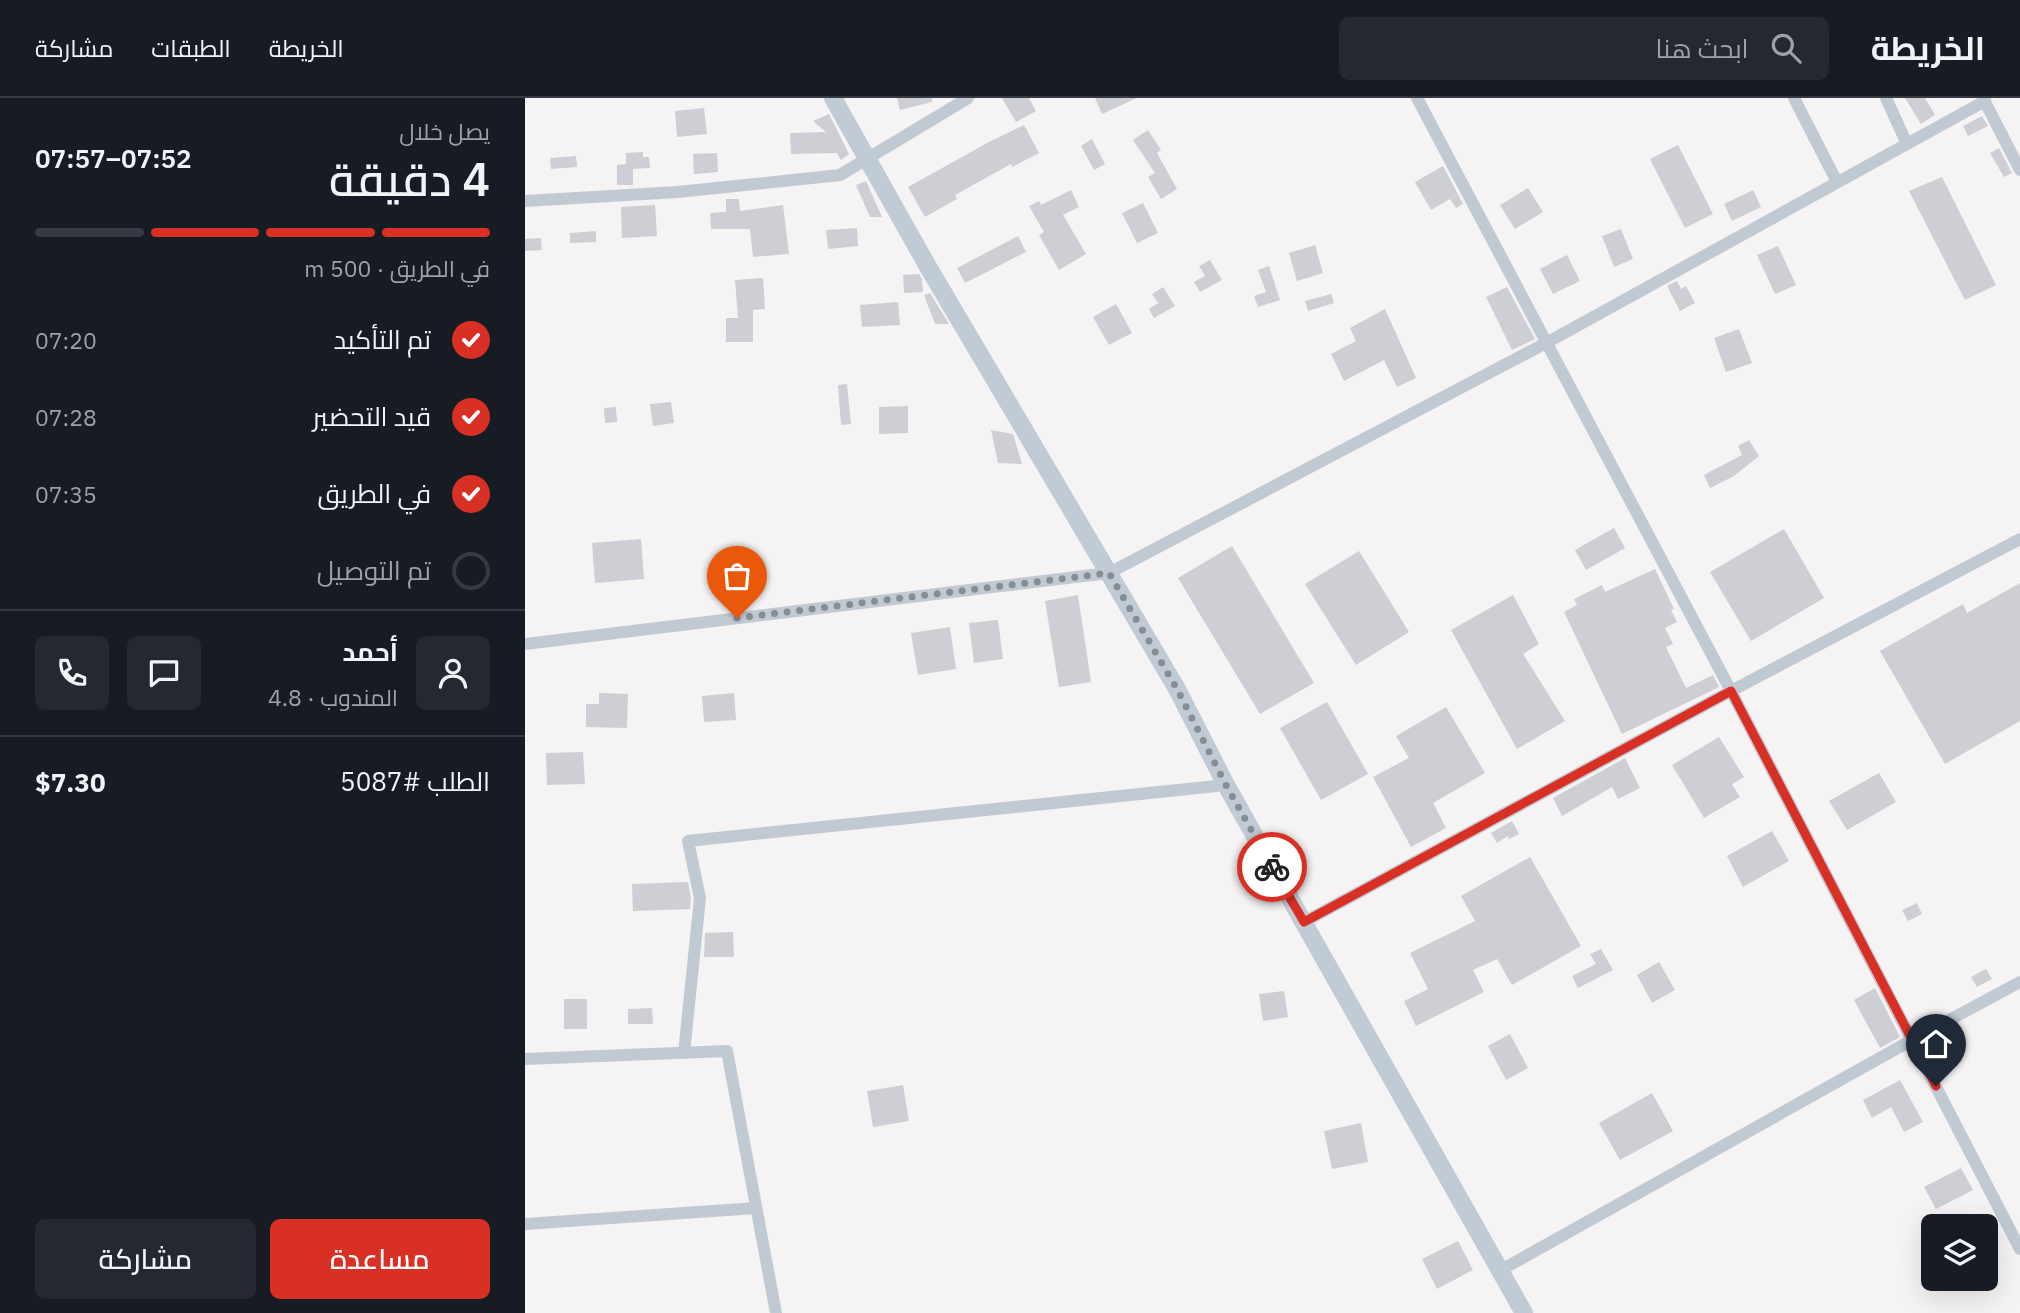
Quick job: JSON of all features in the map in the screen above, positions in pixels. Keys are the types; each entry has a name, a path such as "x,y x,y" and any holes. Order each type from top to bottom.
{"street":[{"path":"833,98 927,265 1177,689 1226,785 1524,1313"},
{"path":"525,201 678,192 840,175 968,98"},
{"path":"1417,98 1731,691 2020,1249"},
{"path":"1794,98 1837,183"},
{"path":"1885,98 1907,144"},
{"path":"525,644 1109,573 1548,342 1984,99 2020,170"},
{"path":"1304,922 1731,691 2020,539"},
{"path":"684,1053 700,898 688,841 1226,785"},
{"path":"1501,1270 2020,982"},
{"path":"525,1059 727,1051 776,1313"},
{"path":"525,1224 756,1208"}],"building":[{"path":"897,98 932,98 932,102 900,110"},
{"path":"1002,98 1029,98 1036,111 1016,122"},
{"path":"1095,98 1137,98 1102,114"},
{"path":"1905,98 1925,98 1935,115 1921,124"},
{"path":"704,108 707,134 677,137 675,111"},
{"path":"829,114 849,154 841,160 837,153 791,154 790,133 826,132 813,121"},
{"path":"1982,116 1988,126 1968,136 1963,126"},
{"path":"1024,125 1039,153 1012,167 1011,164 955,195 957,199 925,217 908,187"},
{"path":"1148,130 1161,150 1157,153 1177,189 1161,199 1148,177 1155,173 1133,140"},
{"path":"1092,139 1105,164 1094,170 1081,146"},
{"path":"1678,145 1713,214 1685,228 1650,159"},
{"path":"1999,148 2012,173 2004,177 1990,153"},
{"path":"643,152 643,157 649,157 650,168 633,169 633,185 617,185 617,165 626,164 626,153"},
{"path":"717,153 718,172 694,174 693,154"},
{"path":"576,156 577,167 551,169 550,158"},
{"path":"1443,166 1463,204 1456,208 1450,199 1431,210 1415,182"},
{"path":"1942,177 1996,285 1965,300 1909,191"},
{"path":"866,181 882,217 870,217 856,185"},
{"path":"1528,188 1543,212 1515,229 1500,205"},
{"path":"1071,190 1079,207 1063,215 1086,254 1059,270 1039,235 1044,232 1029,206 1039,201 1041,205"},
{"path":"1753,190 1761,207 1732,221 1724,204"},
{"path":"726,199 739,199 740,211 783,205 789,254 753,257 750,229 711,229 710,213 726,212"},
{"path":"1143,203 1158,233 1137,243 1122,213"},
{"path":"655,205 657,236 622,238 621,207"},
{"path":"857,228 858,246 828,249 826,230"},
{"path":"1621,229 1633,259 1614,267 1602,236"},
{"path":"596,231 596,242 570,243 570,233"},
{"path":"1018,236 1026,252 965,283 957,268"},
{"path":"541,238 542,250 525,251 525,239"},
{"path":"1315,245 1323,273 1297,281 1289,253"},
{"path":"1778,246 1796,285 1775,294 1757,255"},
{"path":"1567,255 1580,281 1553,294 1540,269"},
{"path":"1210,260 1222,280 1200,292 1194,282 1205,276 1199,266"},
{"path":"1269,266 1280,300 1258,307 1254,296 1266,292 1258,270"},
{"path":"919,274 923,292 904,293 903,275"},
{"path":"763,278 765,309 753,310 753,342 726,342 726,318 738,318 735,280"},
{"path":"1677,281 1681,289 1686,286 1695,303 1680,311 1667,286"},
{"path":"1163,287 1175,306 1154,318 1149,309 1158,303 1152,294"},
{"path":"1507,287 1535,339 1512,350 1486,297"},
{"path":"930,293 949,324 935,324 924,295"},
{"path":"1331,294 1334,303 1308,311 1305,301"},
{"path":"898,302 900,325 862,327 860,305"},
{"path":"1116,304 1132,333 1109,345 1093,317"},
{"path":"1385,309 1416,378 1397,387 1384,360 1344,381 1331,354 1356,341 1350,328"},
{"path":"1739,329 1752,363 1726,372 1714,338"},
{"path":"847,384 851,424 841,425 838,385"},
{"path":"671,402 674,423 653,426 650,404"},
{"path":"908,406 908,433 879,434 879,407"},
{"path":"616,407 617,422 605,423 604,408"},
{"path":"991,430 1013,434 1022,464 998,463"},
{"path":"1749,440 1759,456 1734,476 1710,488 1704,475 1742,455 1738,446"},
{"path":"1614,528 1625,548 1586,570 1575,550"},
{"path":"1784,529 1824,598 1751,641 1710,572"},
{"path":"641,539 644,579 595,583 592,543"},
{"path":"1232,546 1314,683 1260,714 1178,578"},
{"path":"1359,551 1409,632 1356,665 1305,584"},
{"path":"1655,569 1674,609 1671,610 1677,622 1665,628 1673,644 1666,647 1686,688 1713,675 1719,687 1622,734 1564,612 1577,605 1574,599 1602,585 1605,592"},
{"path":"2020,583 2020,721 1945,764 1880,651 1963,604 1967,613"},
{"path":"1078,595 1091,682 1059,687 1045,601"},
{"path":"1513,595 1539,644 1523,654 1565,721 1517,749 1451,630"},
{"path":"998,620 1003,659 974,663 969,623"},
{"path":"950,627 956,669 918,675 911,633"},
{"path":"599,693 628,694 627,728 586,727 586,704 599,704"},
{"path":"734,693 736,720 704,722 702,696"},
{"path":"1327,702 1368,774 1321,800 1280,728"},
{"path":"1446,707 1485,773 1433,803 1446,828 1411,847 1373,777 1409,758 1396,736"},
{"path":"1719,737 1744,777 1732,784 1740,797 1704,818 1672,765"},
{"path":"583,752 585,784 547,785 546,753"},
{"path":"1625,758 1640,788 1618,799 1612,787 1562,816 1553,798"},
{"path":"1879,773 1896,802 1847,830 1829,801"},
{"path":"1512,821 1519,834 1509,839 1508,836 1497,843 1491,833"},
{"path":"1772,831 1789,861 1743,887 1727,856"},
{"path":"1530,857 1581,946 1512,985 1497,959 1473,970 1484,992 1416,1026 1404,1001 1428,989 1410,953 1475,921 1461,896"},
{"path":"688,882 690,909 633,911 632,884"},
{"path":"1917,903 1922,914 1908,921 1902,910"},
{"path":"733,932 734,957 704,957 705,933"},
{"path":"1601,949 1613,970 1578,988 1572,976 1596,964 1590,954"},
{"path":"1659,962 1675,990 1652,1003 1637,975"},
{"path":"1986,969 1992,979 1977,987 1971,977"},
{"path":"1875,988 1900,1037 1880,1048 1854,1000"},
{"path":"1284,991 1288,1017 1263,1021 1259,994"},
{"path":"564,999 587,999 587,1029 564,1029"},
{"path":"652,1008 653,1024 628,1024 628,1009"},
{"path":"1510,1034 1528,1068 1506,1080 1488,1046"},
{"path":"1900,1080 1923,1122 1904,1132 1891,1107 1872,1118 1863,1100"},
{"path":"903,1085 909,1121 873,1127 867,1091"},
{"path":"1652,1093 1673,1131 1620,1160 1599,1123"},
{"path":"1361,1123 1368,1162 1332,1169 1324,1131"},
{"path":"1961,1168 1973,1190 1936,1209 1924,1187"},
{"path":"1458,1241 1473,1270 1437,1289 1422,1259"}],"way so far":[{"path":"737,618 1109,573 1177,689 1272,867"}],"route":[{"path":"1272,867 1304,922 1731,691 1936,1086"}]}
